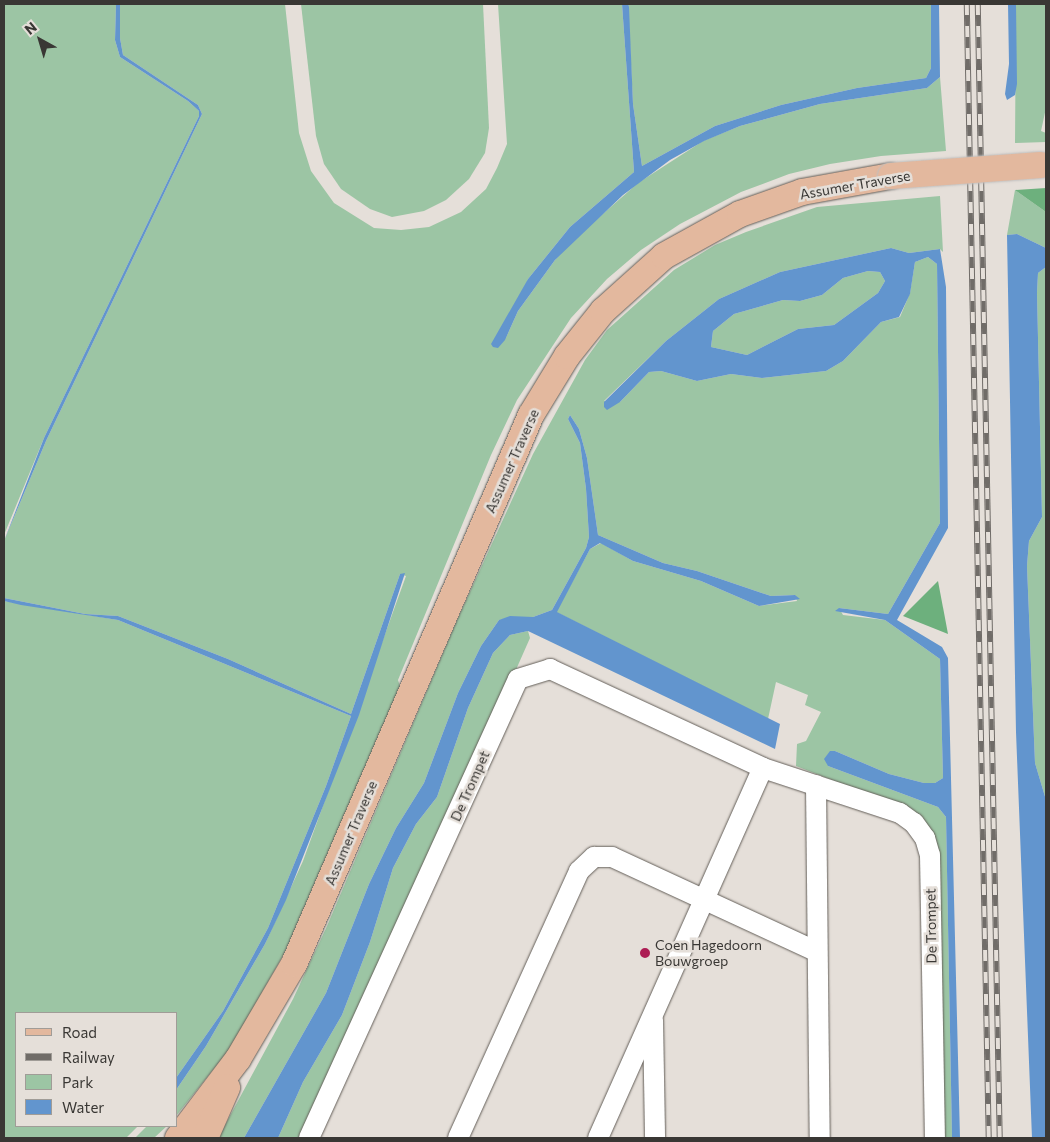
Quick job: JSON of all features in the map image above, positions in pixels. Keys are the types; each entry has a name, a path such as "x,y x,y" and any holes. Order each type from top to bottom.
{"main road":[{"name":"Assumer Traverse","path":"178,1138 238,1059 294,964 531,415 567,356 603,311 672,251 740,214 802,192 891,176 1044,165"},
{"name":"Assumer Traverse","path":"206,1138 238,1059"}],"street":[{"name":"De Trompet","path":"309,1138 518,680 550,668 763,768 900,813 914,823 925,838 930,855 935,1138"},
{"path":"598,1138 763,768"},
{"path":"816,785 815,951 820,1138"},
{"path":"458,1138 579,871 594,857 612,857 704,902 815,951"},
{"path":"653,1014 655,1138"}],"green space":[{"path":"4,4 116,4 115,40 120,57 188,101 199,111 199,116 44,438 4,535"},
{"path":"120,4 285,4 299,133 311,171 334,203 374,228 401,230 429,227 461,212 486,189 497,168 507,144 498,4 622,4 634,172 570,227 528,279 505,340 518,311 555,260 572,241 638,183 703,141 740,126 820,104 927,88 940,77 946,151 881,156 830,164 789,174 741,192 680,224 641,250 607,279 571,318 517,400 491,455 398,680 401,689 296,933 229,1050 178,1114 178,1087 206,1046 265,944 303,861 406,576 400,574 351,714 228,659 118,616 85,614 4,598 4,541 46,441 202,114 198,105 123,55 120,38"},
{"path":"301,4 483,4 489,128 485,153 469,179 446,200 424,211 392,217 370,209 341,189 324,164 316,136"},
{"path":"628,4 931,4 931,68 926,78 857,88 781,105 715,126 642,166 633,104"},
{"path":"1016,4 1046,4 1046,108 1041,131 1046,133 1046,142 1015,143"},
{"path":"1046,188 1046,212 1015,190"},
{"path":"1015,190 1046,212 1046,248 1017,234 1007,235"},
{"path":"940,196 943,252 940,249 909,253 891,248 780,272 719,299 666,341 604,401 620,402 649,372 661,371 697,381 731,374 762,378 826,371 843,361 881,322 900,317 910,293 915,262 928,257 937,264 940,523 888,614 839,608 843,615 885,620 940,659 943,778 935,783 924,783 889,774 835,751 828,766 938,807 946,817 952,1138 944,1138 936,839 923,818 914,812 796,766 797,744 806,741 821,712 805,705 808,695 776,682 768,719 556,612 590,549 601,543 633,561 701,581 759,606 797,601 795,595 771,596 697,571 663,563 598,535 587,458 579,429 570,415 568,419 580,443 586,489 589,537 586,548 552,610 533,617 499,620 481,646 458,693 424,783 396,828 369,884 326,993 244,1138 218,1138 293,999 327,926 457,620 533,454 585,360 607,330 674,270 715,245 746,232 817,207"},
{"path":"1046,267 1046,800 1035,763 1027,566 1029,541 1042,517 1037,293 1038,273"},
{"path":"868,271 880,272 885,281 878,293 834,325 798,329 747,355 711,347 713,331 734,314 783,300 800,301 822,295 843,278"},
{"path":"938,581 948,634 903,616"},
{"path":"4,601 118,620 351,716 326,786 268,928 223,1011 178,1075 178,1012 15,1012 15,1127 137,1127 126,1138 4,1138"},
{"path":"528,631 530,638 395,943 302,1138 278,1138 303,1082 342,1015 370,942 393,868 416,824 437,797 468,708 493,653 510,635"},
{"path":"146,1127 166,1127 154,1138 135,1138"}],"water":[{"path":"116,4 120,4 120,38 123,55 198,105 202,114 46,441 4,541 44,438 199,116 199,111 188,101 120,57 115,40"},
{"path":"622,4 628,4 629,7 633,104 642,166 715,126 781,105 857,88 926,78 931,68 931,4 939,4 940,77 927,88 820,104 740,126 704,141 670,160 623,195 555,260 518,311 505,340 498,348 493,347 491,344 528,279 570,227 634,172"},
{"path":"1008,4 1016,4 1017,84 1015,95 1007,100 1005,94 1009,64"},
{"path":"1017,234 1046,248 1046,267 1038,273 1037,293 1042,517 1029,541 1027,566 1035,763 1046,800 1046,1138 1032,1138 1016,732 1007,235"},
{"path":"891,248 909,253 940,249 946,287 948,528 897,620 942,647 948,658 960,1138 952,1138 946,817 938,807 828,766 824,759 830,751 835,751 889,774 924,783 935,783 943,778 940,659 885,620 835,611 839,608 888,614 940,523 937,264 928,257 915,262 910,294 899,317 881,322 843,361 826,371 762,378 731,374 697,381 661,371 649,372 620,402 607,410 604,407 604,402 666,341 719,299 780,272","holes":["868,271 880,272 885,281 878,293 834,325 798,329 747,355 711,347 713,331 734,314 783,300 800,301 822,295 843,278"]},
{"path":"570,415 579,429 587,458 598,535 663,563 697,571 771,596 795,595 800,599 759,606 701,581 633,561 600,543 590,549 557,612 780,724 775,749 528,631 510,635 493,653 468,708 437,797 416,824 393,868 370,942 342,1015 303,1082 278,1138 244,1138 326,993 369,884 396,828 424,783 458,693 481,646 499,620 510,616 533,617 552,610 586,548 589,537 586,489 580,443 568,419"},
{"path":"405,573 359,715 286,900 265,944 206,1046 178,1087 178,1075 223,1011 268,928 326,786 351,716 118,620 21,605 4,601 4,598 85,614 118,616 228,659 351,714 400,574"}],"railway":[{"path":"967,4 989,1138"},
{"path":"978,4 1000,1138"}],"place":[{"name":"Coen Hagedoorn Bouwgroep","path":"645,953"}]}
